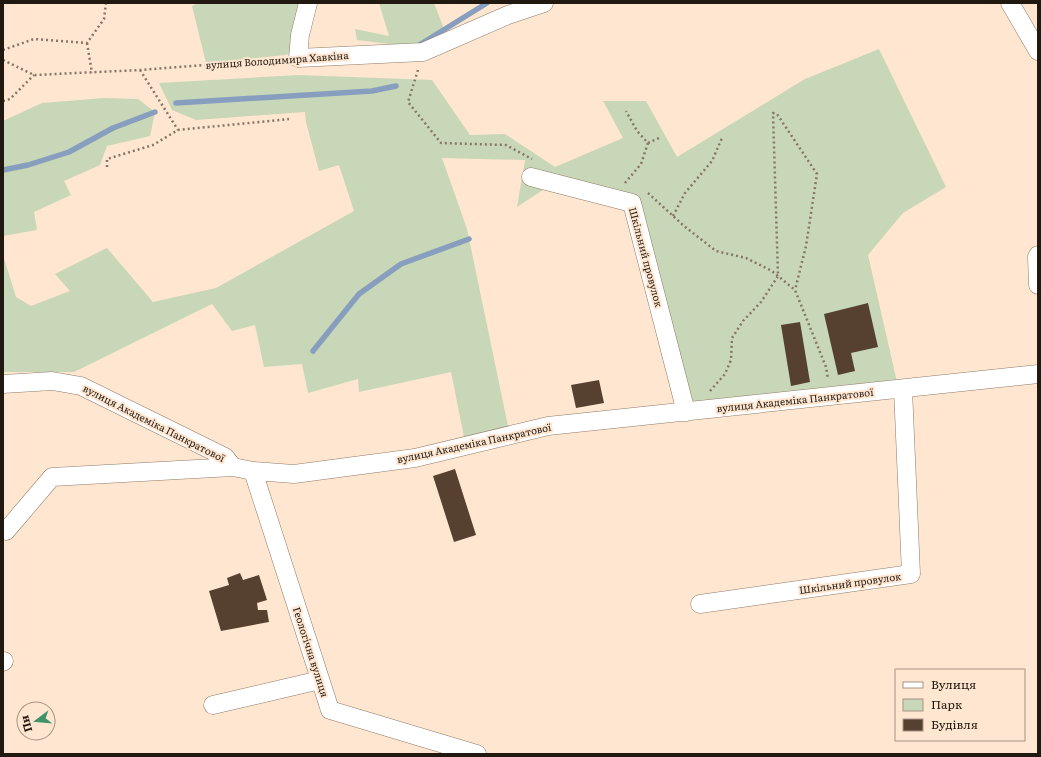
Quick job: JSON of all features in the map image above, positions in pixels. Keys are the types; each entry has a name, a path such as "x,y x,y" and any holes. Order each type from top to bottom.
{"street":[{"path":"298,58 300,35 308,3"},
{"name":"вулиця Володимира Хавкіна","path":"298,58 423,52 508,15 544,3"},
{"path":"1010,3 1038,51"},
{"name":"Шкільний провулок","path":"531,177 632,203 686,412"},
{"path":"1038,256 1036,257 1038,285"},
{"name":"вулиця Академіка Панкратової","path":"3,384 52,381 81,386 225,457 233,467 253,471 294,474 415,458 548,426 1038,374"},
{"name":"Шкільний провулок","path":"700,604 911,574 903,389"},
{"path":"6,531 52,477 233,467"},
{"name":"Геологічна вулиця","path":"253,471 330,710 477,754"},
{"path":"213,704 320,680"}],"path":[{"path":"92,73 87,43 104,19 106,3"},
{"path":"3,50 34,39 87,43"},
{"path":"423,52 408,102 441,143 506,145 539,162 531,177"},
{"name":"вулиця Володимира Хавкіна","path":"3,60 34,75 140,70 298,58"},
{"path":"140,70 178,130"},
{"path":"3,101 10,99 34,75"},
{"path":"626,111 637,131 648,143"},
{"path":"706,409 710,391 725,374 731,360 732,338 743,321 761,302 778,276 773,113 777,114 817,174 806,246 795,290"},
{"path":"107,168 107,159 153,144 178,130 289,120"},
{"path":"614,198 641,164 648,143 659,138"},
{"path":"673,216 685,193 712,161 722,138"},
{"path":"632,203 646,192 716,251 746,258 778,276 795,290 826,367 832,397"}],"green space":[{"path":"198,3 300,3 292,53 206,63 192,6"},
{"path":"379,3 434,3 446,34 415,47 357,40 355,29 389,36"},
{"path":"879,49 946,187 903,213 868,255 897,382 689,407 634,195 546,188 517,207 525,160 442,158 467,229 508,426 464,437 451,372 359,392 358,379 308,393 302,364 264,367 255,325 232,331 212,304 74,372 3,372 3,255 16,297 31,306 70,291 55,274 107,248 153,302 216,288 354,211 339,165 319,171 306,122 305,112 196,120 172,110 159,83 298,75 432,80 470,135 505,134 555,167 623,138 603,101 646,101 677,157 805,79"},
{"path":"104,98 138,99 155,112 150,136 107,146 100,165 64,181 71,195 34,212 37,230 3,236 3,121 42,103"}],"building":[{"path":"868,303 878,347 851,353 855,371 838,375 824,314"},
{"path":"800,322 810,382 791,386 781,325"},
{"path":"599,380 604,403 576,408 571,385"},
{"path":"455,469 476,535 454,542 433,476"},
{"path":"240,573 243,580 259,575 267,600 257,603 258,610 267,610 269,622 221,631 209,591 229,585 227,578"}],"waterway":[{"path":"416,47 487,3"},
{"path":"176,103 372,91 396,86"},
{"path":"3,170 28,165 69,152 113,128 155,112"},
{"path":"313,351 359,294 401,264 469,239"}]}
